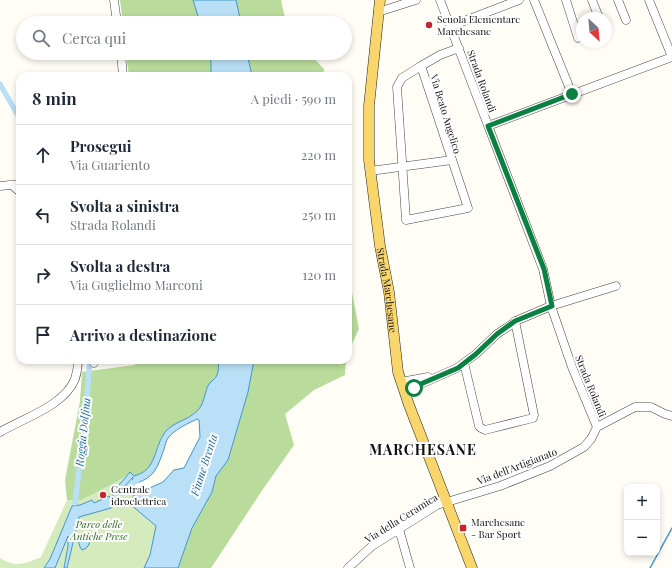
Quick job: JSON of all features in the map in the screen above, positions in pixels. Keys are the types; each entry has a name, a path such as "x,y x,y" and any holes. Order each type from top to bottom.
{"main road":[{"name":"Strada Marchesane","path":"380,0 369,106 368,134 370,171 380,246 389,292 398,372 409,405 472,568"}],"street":[{"path":"114,0 116,16"},
{"path":"378,12 416,0"},
{"name":"Strada Rolandi","path":"440,0 544,269 552,306 572,367 597,427"},
{"path":"451,26 519,0"},
{"path":"534,0 572,94"},
{"path":"566,0 576,32"},
{"path":"592,0 597,12"},
{"path":"618,0 626,20"},
{"path":"488,126 672,57 649,0"},
{"path":"452,160 468,208 406,220 397,87 402,78 440,54 459,48"},
{"path":"122,60 123,72"},
{"name":"Via Beato Angelico","path":"370,171 452,160 421,66"},
{"path":"0,186 16,185"},
{"path":"402,384 410,389 444,374 464,363 497,334 515,321 552,306 616,286"},
{"path":"464,363 479,426 481,428 485,430 533,418 534,414 515,321"},
{"path":"0,432 51,406 62,397 75,378 77,364"},
{"path":"402,384 444,374"},
{"path":"409,405 413,393 419,385"},
{"path":"597,427 635,407 651,407 672,416"},
{"name":"Via dell'Artigianato","path":"446,501 500,486 550,466 584,447 591,439 597,427"},
{"name":"Via della Ceramica","path":"348,568 372,546 434,506 446,501"},
{"path":"399,529 410,568"}],"green space":[{"path":"120,0 193,0 198,16 122,16"},
{"path":"236,0 281,0 284,16 239,16"},
{"path":"127,60 210,60 211,62 211,72 128,72"},
{"path":"249,60 316,60 324,69 324,72 251,72"},
{"path":"352,293 359,329 352,344"},
{"path":"219,364 218,372 206,391 200,409 193,415 173,425 166,431 147,469 134,476 130,473 81,500 67,500 65,480 80,401 82,372 135,365"},
{"path":"253,364 346,364 345,375 314,390 285,414 294,445 211,568 178,568 192,528 212,492 216,476 228,460 248,392"},
{"name":"Parco delle Antiche Prese","path":"130,472 134,476 132,484 134,495 130,504 156,526 150,555 145,568 0,568 0,558 11,563 20,564 30,562 41,557 68,498"}],"water":[{"path":"193,0 236,0 239,16 198,16"},
{"path":"210,60 249,60 251,72 211,72"},
{"name":"Fiume Brenta","path":"219,364 253,364 248,392 228,460 216,476 212,492 192,528 178,568 144,568 150,555 156,526 130,504 134,495 163,482 174,470 184,468 200,437 199,420 197,419 181,427 168,438 157,468 150,476 132,484 133,477 125,486 123,493 121,492 114,497 110,489 120,484 130,472 134,476 147,469 166,431 173,425 189,417 200,408 209,384 215,379 218,372"},
{"path":"109,496 111,499 111,508 79,517 67,568 64,568 68,546 68,536 55,568 44,568 50,559 72,506 80,505 92,500 94,503"},
{"path":"83,533 88,534 90,541 87,548 82,550 79,542"}],"waterway":[{"name":"Roggia Dolfina","path":"0,84 16,112"},
{"name":"Roggia Dolfina","path":"75,503 84,430 90,364"},
{"path":"104,503 111,501 139,478"},
{"path":"650,568 672,528"}],"place":[{"name":"Scuola Elementare Marchesane","path":"429,25"},
{"name":"Centrale idroelettrica","path":"103,495"},
{"name":"Marchesane - Bar Sport","path":"463,528"}],"district":[{"name":"MARCHESANE","path":"423,450"}],"route":[{"path":"414,388 458,368 476,354 497,334 515,321 552,306 544,269 488,126 572,94"}]}
